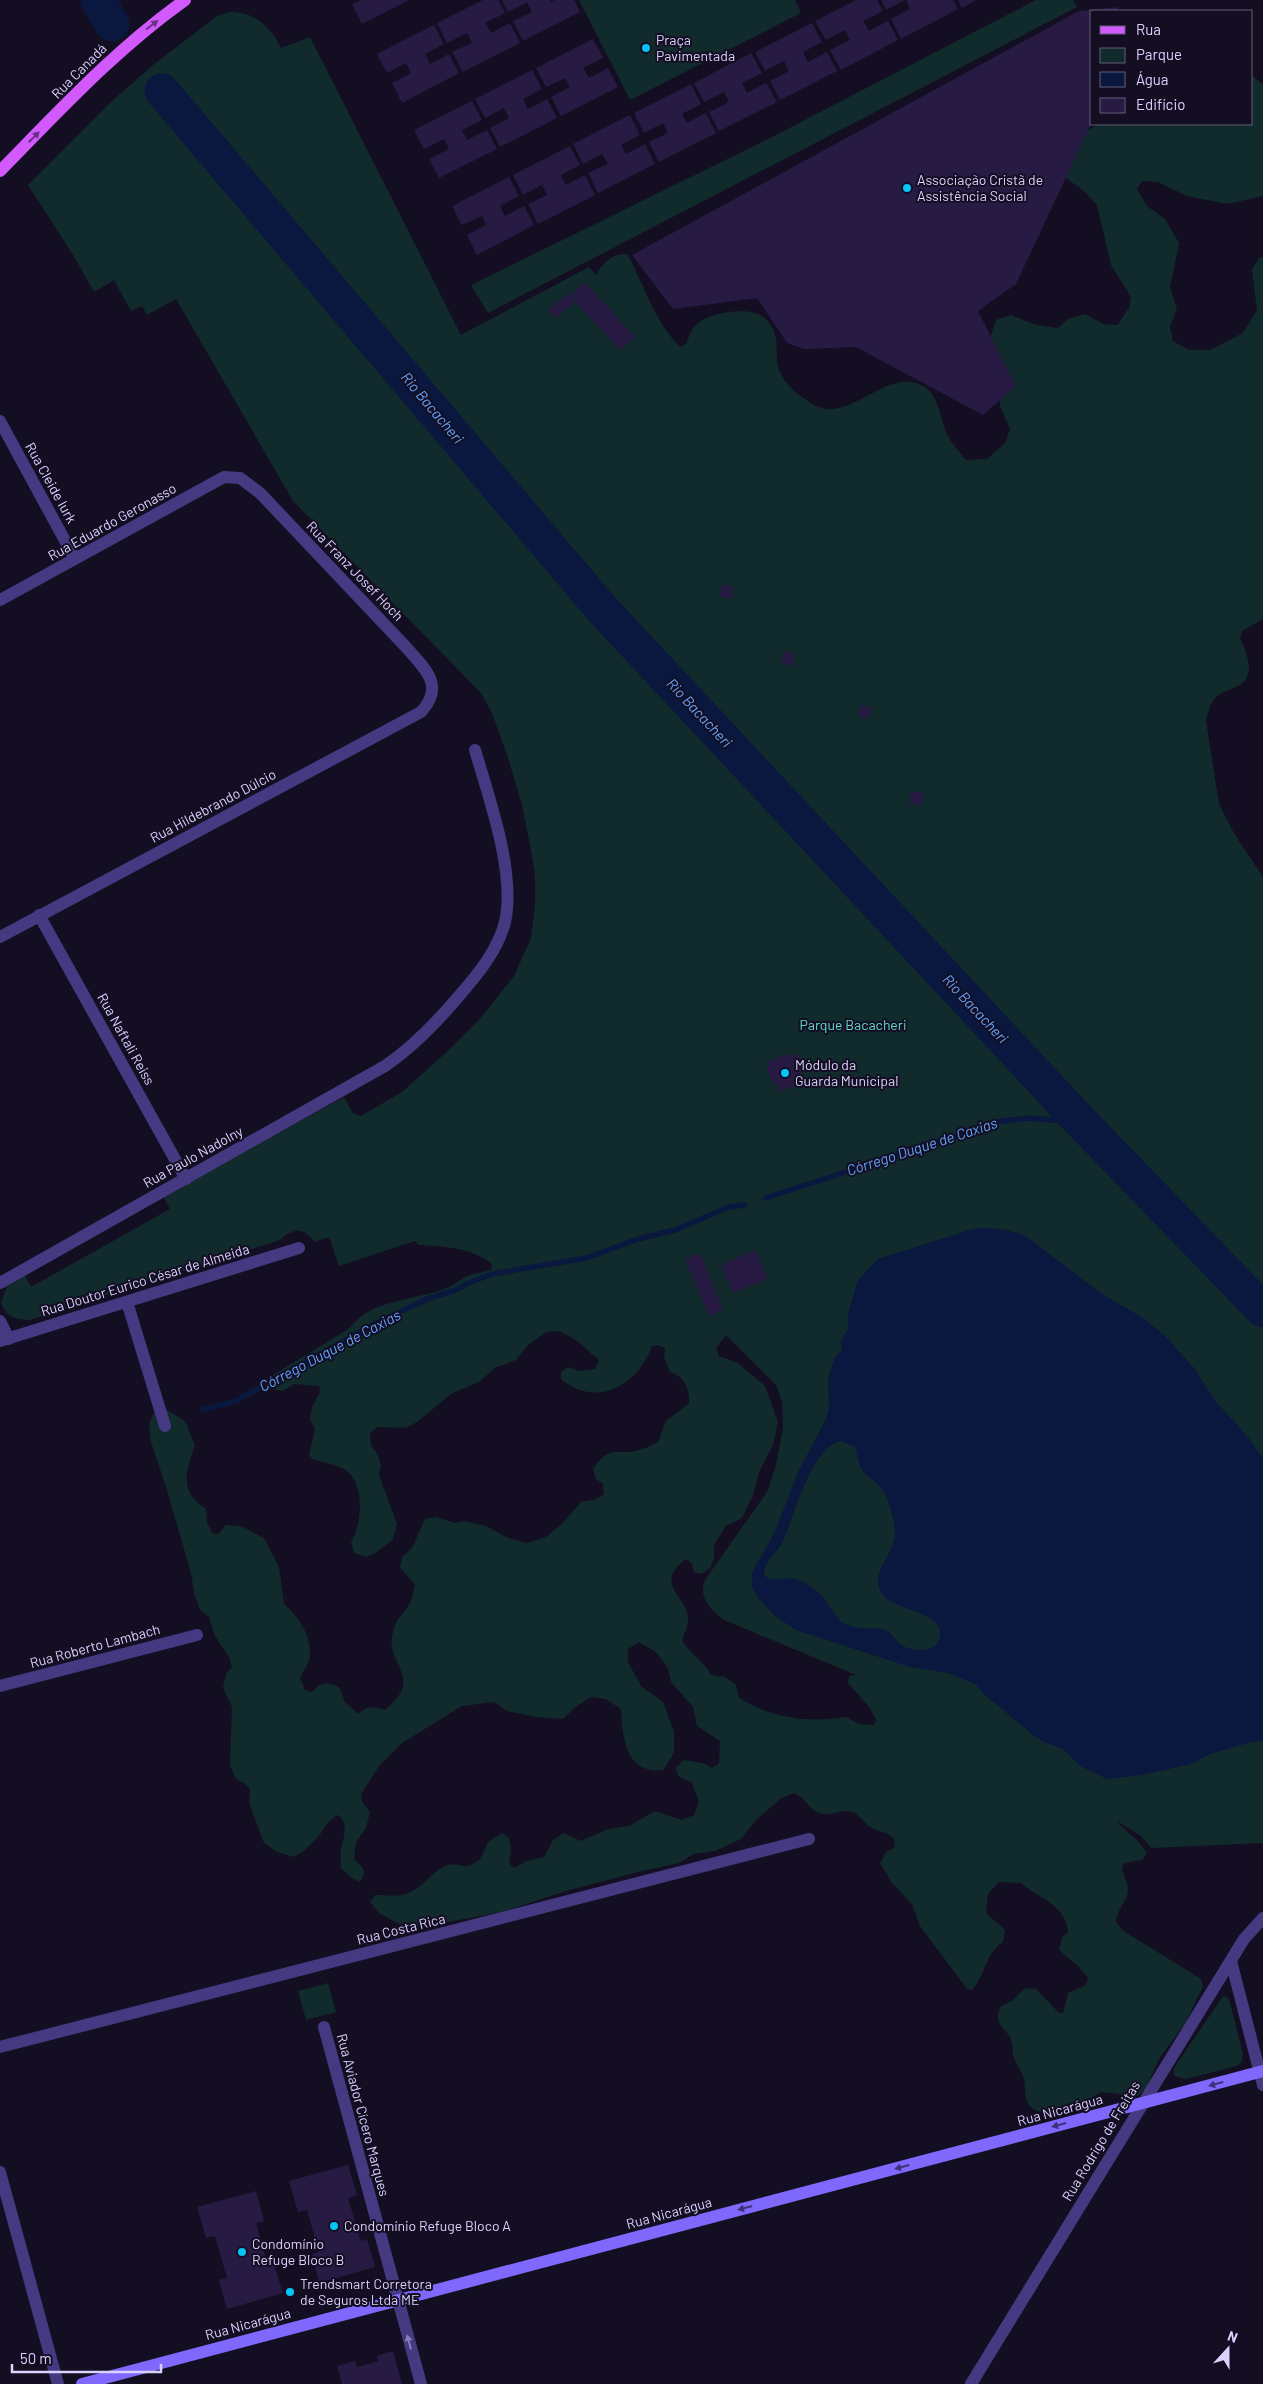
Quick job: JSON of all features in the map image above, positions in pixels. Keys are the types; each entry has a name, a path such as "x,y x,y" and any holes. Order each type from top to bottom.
{"main road":[{"name":"Rua Canadá","path":"0,171 114,57 140,34 185,0"},
{"name":"Rua Nicarágua","path":"82,2384 1261,2071"}],"street":[{"name":"Rua Cleide Iurk","path":"0,421 75,559"},
{"name":"Rua Eduardo Geronasso","path":"0,600 224,478 232,476 240,478"},
{"name":"Rua Franz Josef Hoch","path":"240,478 260,493 424,667 432,682 433,694"},
{"name":"Rua Hildebrando Dúlcio","path":"0,937 421,712 433,694"},
{"name":"Rua Paulo Nadolny","path":"0,1283 368,1076 400,1056 442,1016 496,946 505,921 507,900 502,854 475,750"},
{"name":"Rua Naftali Reiss","path":"39,915 186,1178"},
{"name":"Rua Doutor Eurico César de Almeida","path":"4,1340 298,1248"},
{"path":"127,1302 165,1426"},
{"path":"0,1321 4,1340"},
{"name":"Rua Roberto Lambach","path":"0,1686 197,1635"},
{"name":"Rua Costa Rica","path":"0,2047 808,1839"},
{"name":"Rua Rodrigo de Freitas","path":"971,2384 1230,1961 1244,1939 1263,1918"},
{"path":"1230,1961 1261,2071 1263,2085"},
{"name":"Rua Aviador Cícero Marques","path":"324,2027 421,2384"},
{"path":"0,2172 58,2384"}],"green space":[{"path":"579,0 795,0 801,13 630,100"},
{"path":"1036,0 1073,0 1077,7 488,313 471,285 772,137"},
{"name":"Parque Bacacheri","path":"229,12 238,12 254,17 267,27 281,48 310,37 461,335 589,267 596,275 608,260 617,255 627,254 658,316 680,347 686,344 694,327 708,317 739,311 758,314 765,318 774,332 778,366 783,378 802,397 819,407 831,409 843,407 893,384 906,382 919,384 926,388 935,399 948,436 966,460 987,459 1005,443 1010,429 1000,406 998,373 989,341 996,320 1011,315 1036,325 1058,328 1068,319 1084,314 1104,324 1117,325 1129,308 1131,297 1111,265 1097,205 1083,190 1058,173 1082,134 1096,125 1253,125 1253,76 1263,85 1263,196 1227,204 1187,196 1158,182 1142,181 1137,189 1147,206 1165,219 1179,243 1170,288 1177,309 1170,327 1173,341 1189,350 1210,350 1243,333 1257,310 1252,269 1260,257 1263,257 1263,619 1242,631 1240,638 1247,656 1249,668 1246,680 1214,699 1206,721 1219,804 1235,835 1263,877 1263,1843 1151,1848 1141,1836 1117,1821 1141,1844 1147,1854 1142,1860 1124,1863 1122,1870 1128,1887 1128,1893 1116,1922 1122,1930 1201,1979 1203,1986 1186,2022 1159,2059 1146,2089 1137,2096 1125,2099 1119,2094 1101,2092 1067,2108 1047,2112 1032,2108 1027,2101 1023,2076 1013,2055 1010,2038 999,2023 998,2013 1001,2006 1013,2000 1025,1988 1036,1989 1059,2013 1063,2013 1068,1993 1086,1985 1088,1978 1085,1973 1059,1949 1062,1937 1068,1932 1066,1922 1057,1908 1021,1883 999,1882 988,1894 986,1913 1005,1930 1003,1942 992,1953 977,1984 972,1990 967,1989 920,1926 912,1904 892,1883 880,1863 886,1852 895,1847 894,1839 888,1834 870,1827 858,1815 852,1812 818,1813 794,1793 780,1799 756,1820 741,1839 715,1851 693,1854 679,1863 566,1891 502,1912 415,1928 397,1923 379,1913 370,1902 375,1895 395,1896 406,1894 422,1884 435,1872 448,1865 456,1864 466,1867 480,1860 488,1842 502,1833 509,1838 511,1850 509,1863 514,1868 527,1861 544,1857 553,1840 564,1833 581,1841 608,1829 629,1826 655,1811 682,1820 694,1815 699,1802 692,1783 678,1776 676,1767 684,1760 703,1763 712,1768 719,1763 720,1741 697,1726 693,1707 671,1682 668,1668 656,1652 639,1642 628,1649 628,1662 641,1686 663,1702 674,1731 674,1753 663,1770 647,1769 639,1766 633,1760 626,1744 621,1709 606,1699 591,1697 574,1708 563,1719 536,1717 507,1711 494,1702 462,1706 402,1743 379,1766 361,1794 362,1802 370,1812 366,1828 356,1842 354,1859 363,1868 364,1874 360,1882 352,1878 341,1868 341,1850 345,1826 338,1815 330,1820 318,1837 293,1857 277,1852 264,1843 249,1803 250,1790 245,1784 236,1779 230,1766 232,1707 223,1688 226,1674 232,1667 229,1657 215,1636 209,1617 200,1610 194,1593 191,1573 151,1442 149,1424 154,1412 166,1409 185,1421 195,1445 187,1472 188,1488 197,1502 206,1509 207,1522 213,1534 218,1534 226,1525 241,1526 264,1538 279,1567 284,1604 303,1627 310,1648 309,1659 300,1678 305,1690 312,1692 318,1686 324,1684 339,1687 345,1702 358,1714 365,1709 371,1708 385,1710 397,1699 402,1689 402,1672 394,1656 392,1637 397,1621 411,1601 415,1584 400,1568 402,1557 412,1548 425,1519 436,1517 455,1523 464,1521 486,1526 508,1538 527,1543 546,1537 562,1524 581,1502 596,1499 604,1494 603,1484 596,1479 593,1469 599,1461 610,1453 631,1452 658,1442 666,1421 689,1403 685,1384 679,1377 670,1372 664,1357 665,1348 657,1345 652,1346 646,1360 637,1372 615,1388 602,1392 588,1392 575,1388 561,1379 561,1372 568,1367 579,1371 595,1369 599,1360 576,1340 559,1331 546,1332 528,1345 516,1360 495,1368 479,1382 451,1394 417,1422 405,1428 377,1427 370,1433 371,1445 378,1455 381,1466 379,1475 397,1524 393,1539 377,1552 366,1557 354,1553 351,1542 358,1525 360,1505 357,1485 353,1477 344,1469 313,1459 309,1455 315,1429 310,1419 312,1407 320,1392 319,1386 294,1384 283,1391 267,1388 266,1383 273,1375 350,1328 368,1312 393,1302 433,1293 468,1276 491,1270 492,1264 484,1258 467,1251 448,1247 419,1245 415,1241 339,1266 329,1237 314,1242 306,1233 298,1231 289,1233 280,1240 30,1320 12,1317 3,1308 1,1303 7,1286 24,1274 31,1287 170,1209 163,1196 344,1097 353,1113 361,1116 402,1092 479,1020 514,976 531,938 535,905 535,875 522,805 492,713 481,693 293,501 176,299 147,315 142,306 131,311 114,280 94,292 75,258 28,185 112,101 153,65 217,16","holes":["726,1335 776,1385 782,1401 783,1428 776,1465 767,1492 707,1577 703,1590 704,1596 713,1611 724,1620 856,1675 849,1676 848,1683 870,1708 876,1720 874,1725 859,1724 846,1717 832,1719 791,1717 752,1705 739,1698 736,1685 725,1677 711,1675 682,1640 688,1623 687,1612 675,1591 672,1577 676,1568 686,1559 692,1564 694,1572 702,1574 710,1568 714,1559 714,1545 726,1526 742,1518 753,1495 759,1472 773,1445 778,1422 765,1386 738,1363 719,1356 716,1348"]},
{"path":"328,1983 336,2012 306,2020 298,1991"},
{"path":"1223,1996 1228,1997 1230,2003 1243,2054 1242,2061 1237,2066 1186,2079 1174,2076 1174,2068"}],"water":[{"path":"993,1228 1027,1237 1099,1292 1143,1318 1165,1336 1194,1368 1216,1402 1248,1437 1263,1459 1263,1741 1251,1742 1210,1754 1191,1764 1142,1775 1107,1779 1080,1766 1063,1749 1044,1742 1033,1735 985,1695 975,1684 948,1673 910,1667 796,1630 775,1616 758,1598 752,1587 752,1572 774,1534 798,1472 826,1419 829,1407 828,1379 835,1357 842,1350 840,1342 848,1329 848,1314 858,1280 878,1259 966,1231","holes":["841,1441 854,1446 861,1469 884,1493 894,1522 894,1540 880,1570 878,1585 887,1599 935,1621 939,1628 940,1639 931,1648 923,1650 910,1649 899,1643 885,1630 845,1624 837,1617 822,1596 807,1584 791,1578 771,1579 764,1575 769,1560 784,1539 805,1483 821,1455 831,1446"]}],"building":[{"path":"361,0 409,0 362,24 352,4"},
{"path":"483,0 498,0 505,13 485,23 491,33 510,23 520,43 463,72 452,52 472,43 467,33 447,43 437,23"},
{"path":"502,0 550,0 551,2 555,0 574,0 580,12 523,41 513,21 532,12 527,2 508,12"},
{"path":"856,0 877,0 883,11 863,21 869,31 888,21 898,40 841,70 830,50 850,40 845,30 826,40 815,21"},
{"path":"881,0 905,0 886,10"},
{"path":"906,0 953,0 958,9 901,39 891,19 910,9"},
{"path":"958,0 976,0 962,8"},
{"name":"Associação Cristã de Assistência Social","path":"1117,7 1119,10 1090,10 1091,125 1016,284 978,311 1016,386 983,415 856,347 804,349 787,343 757,298 673,309 632,255 1079,11"},
{"path":"812,23 822,42 803,52 808,62 827,52 837,71 780,100 770,81 789,71 784,61 765,71 755,52"},
{"path":"434,25 444,44 425,54 430,64 449,54 459,73 402,103 392,83 411,73 406,63 387,73 377,54"},
{"path":"593,39 603,58 583,68 589,78 608,68 618,87 561,116 551,97 570,87 565,78 546,87 536,68"},
{"path":"751,53 762,73 742,83 747,93 766,83 777,102 719,131 709,112 729,102 724,92 704,102 694,83"},
{"path":"532,70 542,89 523,99 528,109 547,99 557,118 500,147 490,128 509,118 504,108 485,118 475,99"},
{"path":"691,84 701,104 682,114 687,123 706,113 716,133 659,162 649,142 668,133 663,123 644,133 634,113"},
{"path":"472,101 482,120 462,130 467,140 487,130 497,149 439,178 429,159 449,149 444,139 424,149 414,130"},
{"path":"630,115 640,135 621,145 626,154 645,144 655,164 598,193 588,173 608,164 602,154 583,164 573,144"},
{"path":"570,146 580,165 561,175 566,185 585,175 595,195 538,224 528,204 547,195 542,185 523,195 513,175"},
{"path":"509,177 519,196 500,206 505,216 524,206 534,225 477,255 467,235 486,225 482,216 462,225 452,206"},
{"path":"585,282 635,337 620,350 570,296"},
{"path":"568,294 575,303 554,318 548,309"},
{"path":"721,585 733,586 732,598 720,597"},
{"path":"784,651 795,654 792,666 781,663"},
{"path":"860,705 871,707 870,718 858,717"},
{"path":"911,792 923,793 922,805 910,804"},
{"name":"Módulo da Guarda Municipal","path":"789,1053 791,1057 799,1054 806,1071 798,1074 801,1083 780,1092 776,1083 773,1084 766,1067 769,1066 767,1062"},
{"path":"755,1250 768,1279 733,1293 721,1265"},
{"path":"700,1253 723,1310 709,1316 685,1259"},
{"name":"Condomínio Refuge Bloco A","path":"348,2165 357,2195 348,2198 361,2241 367,2239 375,2267 319,2283 312,2254 319,2252 307,2210 298,2212 289,2181"},
{"name":"Condomínio Refuge Bloco B","path":"256,2191 264,2221 256,2223 268,2267 274,2265 283,2293 227,2309 219,2280 227,2278 215,2236 206,2238 197,2207"},
{"path":"393,2351 402,2384 342,2384 337,2366 355,2361 357,2367 379,2361 377,2356"}],"waterway":[{"name":"Rio Bacacheri","path":"98,0 112,24"},
{"name":"Rio Bacacheri","path":"162,91 602,609 1082,1123 1263,1310"},
{"name":"Córrego Duque de Caxias","path":"766,1198 1002,1121 1031,1118 1082,1123"},
{"name":"Córrego Duque de Caxias","path":"202,1410 236,1401 373,1325 427,1299 456,1290 492,1274 586,1258 638,1239 675,1230 729,1207 744,1205"}],"place":[{"name":"Praça Pavimentada","path":"646,48"},
{"name":"Associação Cristã de Assistência Social","path":"907,188"},
{"name":"Módulo da Guarda Municipal","path":"785,1073"},
{"name":"Condomínio Refuge Bloco A","path":"334,2226"},
{"name":"Condomínio Refuge Bloco B","path":"242,2252"},
{"name":"Trendsmart Corretora de Seguros Ltda ME","path":"290,2292"}]}
